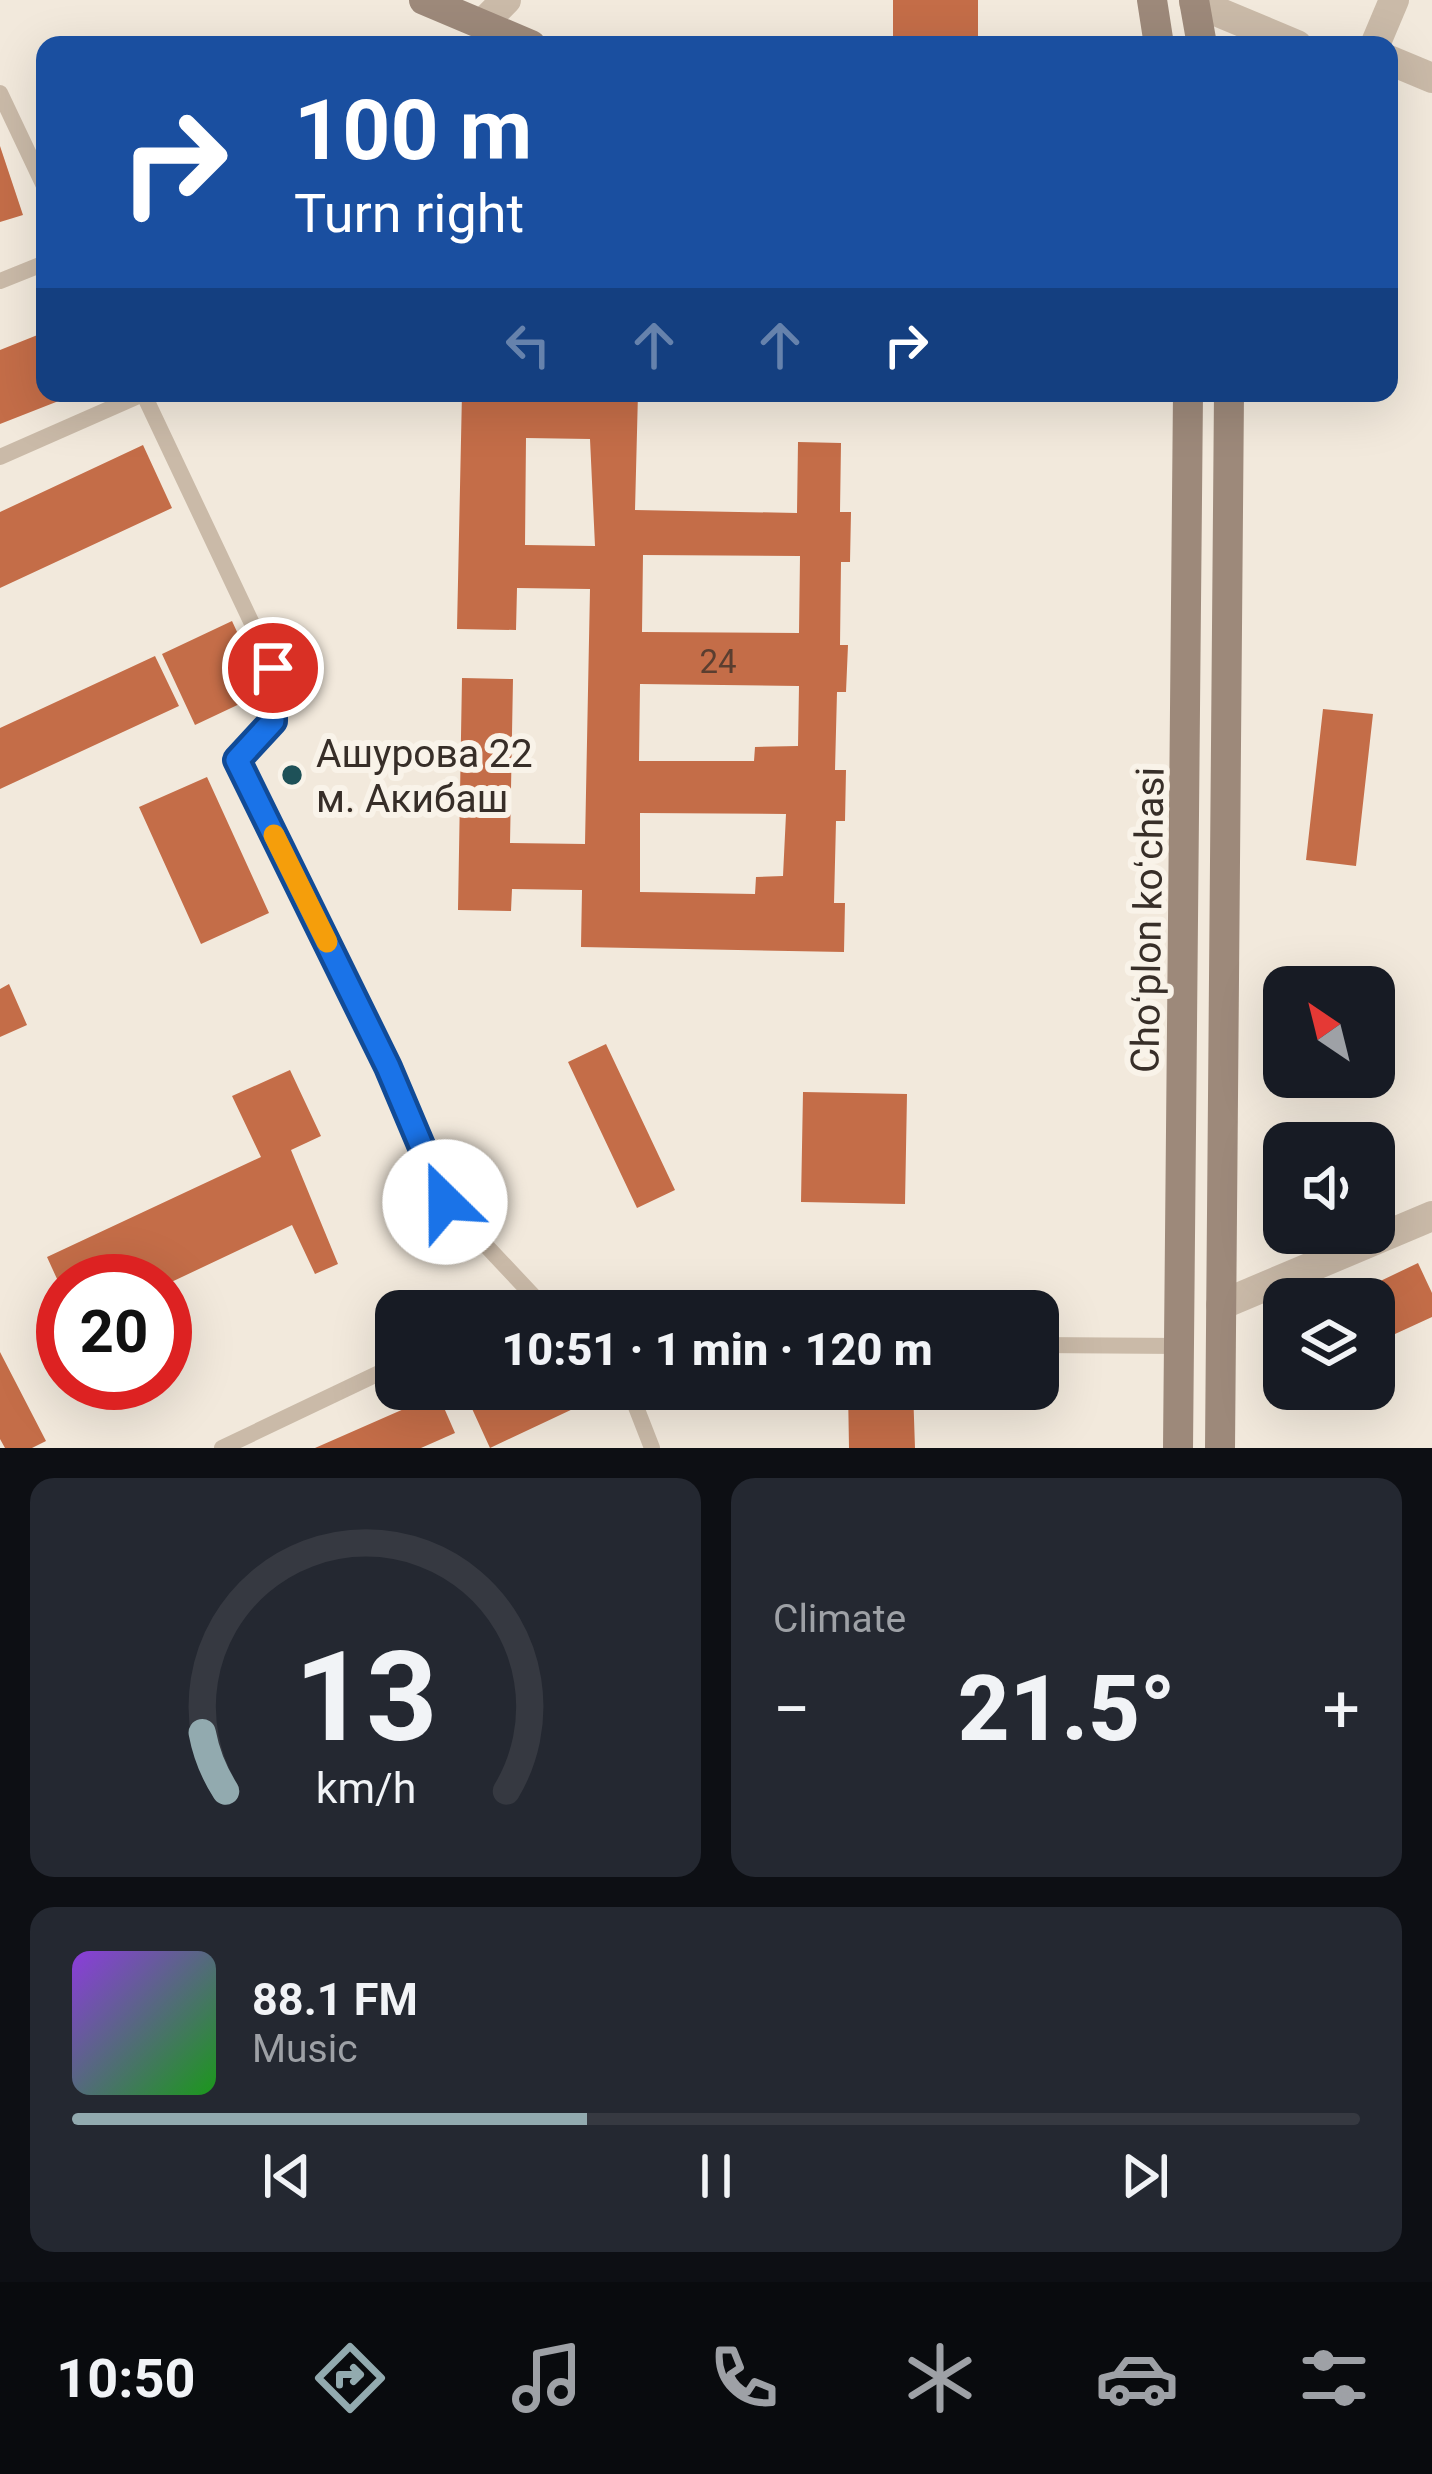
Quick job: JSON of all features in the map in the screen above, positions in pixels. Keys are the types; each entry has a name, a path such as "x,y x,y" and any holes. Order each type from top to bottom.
{"main road":[{"path":"424,0 510,36"},
{"path":"1152,0 1158,36"},
{"path":"1194,1 1200,36"},
{"name":"Choʻplon koʻchasi","path":"1178,1448 1189,402"},
{"name":"Choʻplon koʻchasi","path":"1220,1448 1229,402"}],"street":[{"path":"482,24 506,0"},
{"path":"1379,36 1394,0"},
{"path":"1194,1 1276,36"},
{"path":"1398,64 1432,77"},
{"path":"1221,1305 1432,1216"}],"lane":[{"path":"0,93 36,169"},
{"path":"0,281 36,267"},
{"path":"0,457 125,402"},
{"path":"147,402 273,668 273,721 237,760 388,1067 445,1202 517,1290"},
{"path":"1059,1345 1179,1346"},
{"path":"222,1448 375,1375"},
{"path":"637,1410 652,1448"}],"building":[{"path":"893,0 978,0 978,36 893,36"},
{"path":"0,146 23,215 0,222"},
{"path":"36,336 36,402 56,402 0,424 0,350"},
{"path":"462,402 638,402 635,510 797,513 798,442 841,443 840,512 851,512 850,562 841,562 840,645 848,645 846,692 837,692 835,770 846,770 845,821 836,821 834,903 845,903 844,952 581,947 582,890 512,889 511,911 458,910 462,678 513,679 510,843 585,844 590,589 517,588 516,630 457,629","holes":["526,438 590,439 595,546 525,545","643,555 800,556 799,633 642,632","640,684 799,686 798,746 755,747 754,761 639,761","640,813 786,814 783,876 756,877 755,894 640,892"]},
{"path":"143,445 172,508 0,588 0,512"},
{"path":"232,621 265,692 195,725 162,654"},
{"path":"155,656 179,706 0,789 0,728"},
{"path":"1323,709 1373,714 1356,866 1306,860"},
{"path":"207,777 269,913 201,944 139,807"},
{"path":"9,984 27,1025 0,1037 0,989"},
{"path":"606,1044 675,1190 637,1208 568,1062"},
{"path":"290,1070 321,1136 291,1150 338,1264 315,1274 292,1225 192,1272 192,1254 53,1254 261,1157 232,1096"},
{"path":"803,1092 907,1094 905,1204 801,1202"},
{"path":"1418,1263 1432,1293 1432,1317 1395,1334 1395,1278 1387,1278"},
{"path":"0,1352 46,1441 32,1448 5,1448 0,1439"},
{"path":"402,1410 445,1410 455,1433 421,1448 315,1448"},
{"path":"473,1410 571,1410 490,1448"},
{"path":"848,1410 914,1410 915,1448 849,1448"}],"slow traffic":[{"path":"274,835 327,942"}],"place":[{"name":"Ашурова 22 м. Акибаш","path":"292,775"}],"route":[{"path":"273,668 273,721 237,760 388,1067 445,1202"}]}
